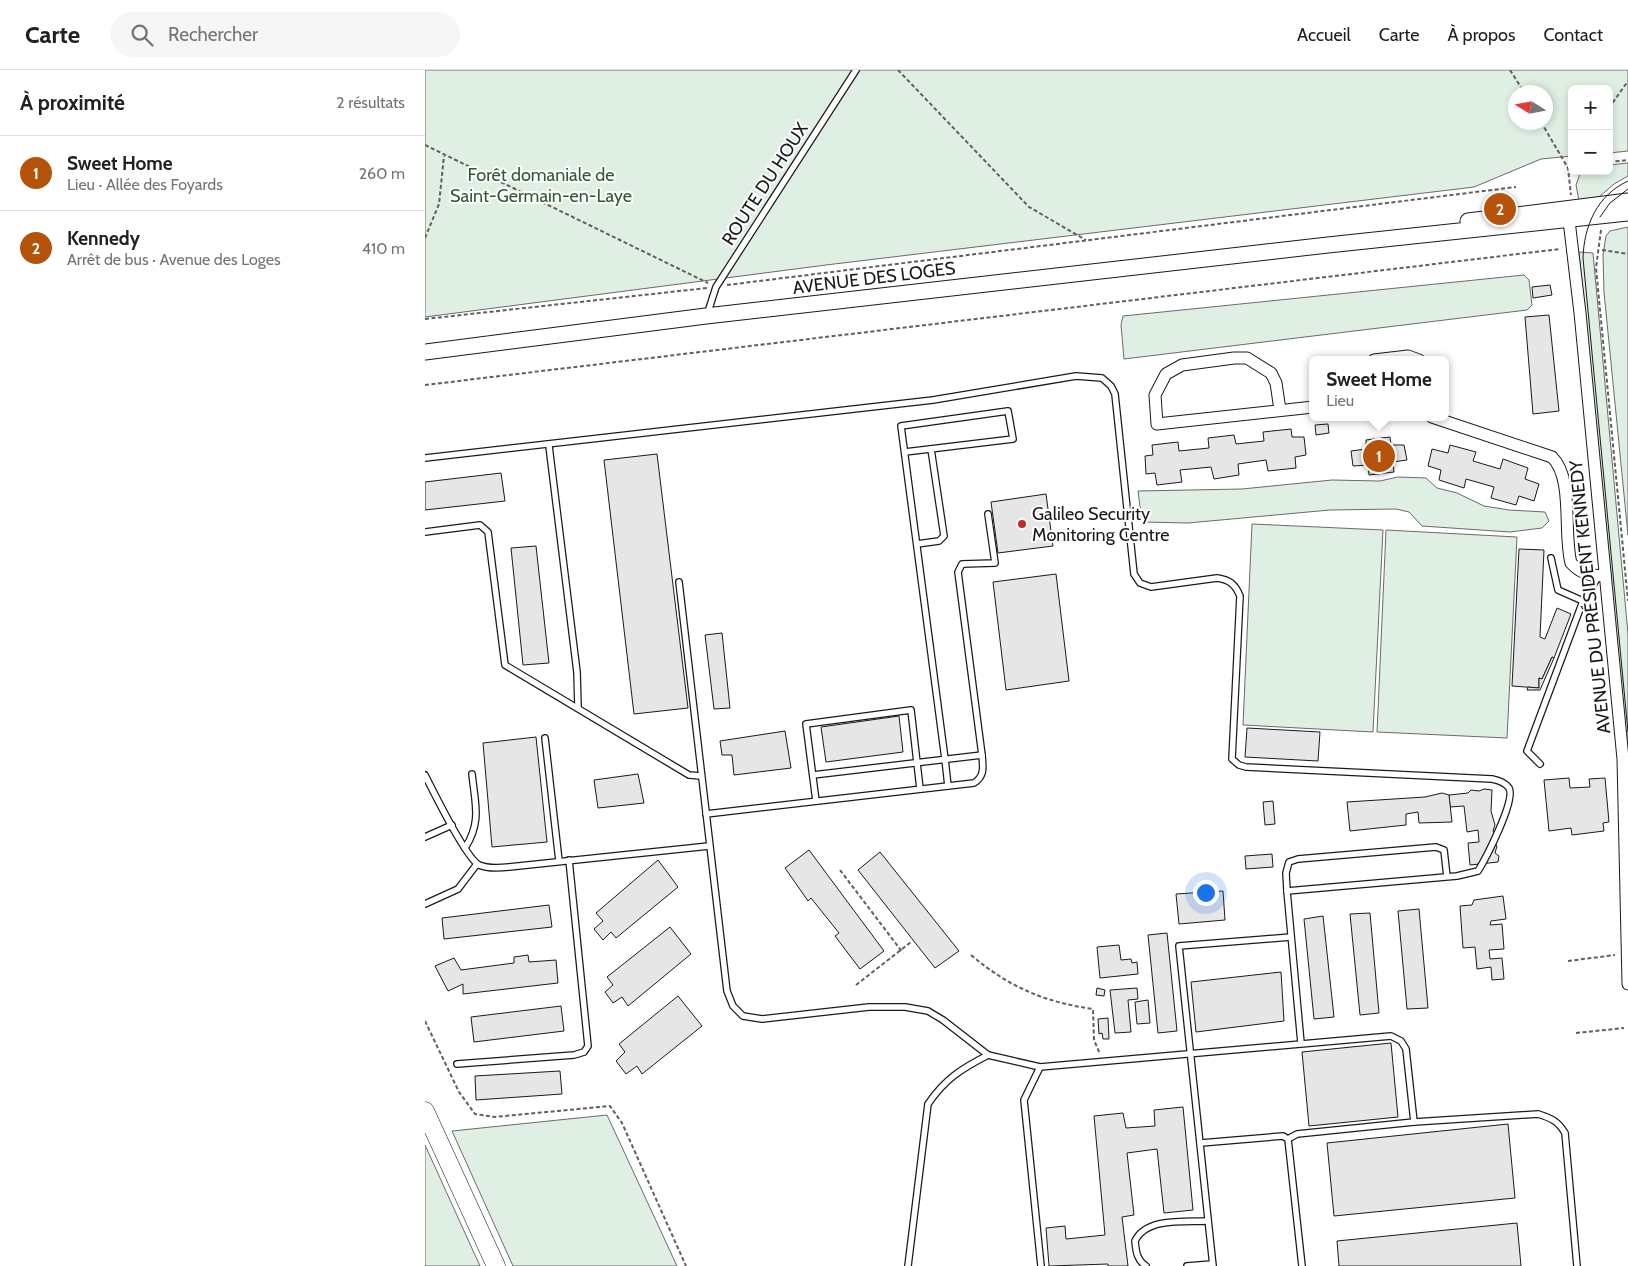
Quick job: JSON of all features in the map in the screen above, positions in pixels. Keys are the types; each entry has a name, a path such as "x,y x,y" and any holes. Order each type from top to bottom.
{"main road":[{"name":"AVENUE DES LOGES","path":"425,352 706,316 1328,245 1570,212 1628,201"},
{"name":"AVENUE DES LOGES","path":"1570,212 1628,213"},
{"path":"425,1111 496,1266"}],"street":[{"name":"AVENUE DU PRÉSIDENT KENNEDY","path":"1570,212 1601,576 1623,759 1628,984"},
{"path":"1280,410 1276,383 1271,373 1247,358 1182,365 1166,374 1155,395 1157,424 1309,407"},
{"path":"1445,421 1552,457 1558,462 1564,480 1571,563 1578,570 1601,576"}],"lane":[{"name":"ROUTE DU HOUX","path":"706,316 716,287 856,70"},
{"path":"425,458 549,446 933,400 1076,376 1090,375 1102,378 1115,394 1134,574 1140,583 1151,586 1217,578 1228,580 1235,586 1240,596 1232,759 1239,765 1247,767 1492,779 1502,782 1509,788 1511,797 1485,860 1478,871 1447,877 1287,891"},
{"path":"905,452 1013,439 1008,411 901,426 948,786"},
{"path":"549,446 577,672 578,707"},
{"path":"917,544 939,541 944,536 931,449"},
{"path":"706,814 974,783 981,779 984,770 958,572 961,564 995,562 989,514"},
{"path":"425,532 480,525 488,532 505,665 689,775 701,776"},
{"path":"1551,558 1558,590 1583,601"},
{"path":"1540,764 1527,751 1583,601 1601,576"},
{"path":"679,582 727,991 733,1006 743,1016 762,1019 869,1007 905,1007 928,1011 943,1020 988,1055 1040,1066 1192,1055 1391,1036 1401,1040 1406,1049 1414,1122"},
{"path":"816,801 806,724 911,710 920,789"},
{"path":"545,738 559,861"},
{"path":"813,775 982,755"},
{"path":"465,848 473,837 477,821 472,774"},
{"path":"425,775 465,848 477,864 493,868 709,846"},
{"path":"425,837 452,825"},
{"path":"1301,1044 1287,891 1289,862 1308,858 1436,847 1444,850 1447,877"},
{"path":"457,1064 574,1055 584,1052 588,1046 569,860"},
{"path":"425,904 458,889 477,864"},
{"path":"1187,1266 1213,1265 1179,946 1291,937"},
{"path":"908,1266 927,1104 942,1084 958,1071 988,1055"},
{"path":"1040,1066 1024,1100 1041,1266"},
{"path":"1288,1139 1297,1134 1414,1122 1538,1114 1551,1118 1560,1124 1565,1133 1577,1266"},
{"path":"1201,1143 1283,1136 1288,1139"},
{"path":"1288,1139 1302,1266"},
{"path":"1146,1266 1140,1262 1136,1253 1135,1241 1143,1230 1152,1225 1208,1221"}],"path":[{"path":"899,70 1029,207 1086,240"},
{"path":"1510,70 1520,85"},
{"path":"1613,102 1628,81"},
{"path":"1546,130 1568,164"},
{"path":"425,145 716,287"},
{"path":"425,238 439,204 444,154"},
{"path":"1613,162 1628,160"},
{"path":"1570,175 1570,212"},
{"path":"425,319 716,287 1516,187"},
{"path":"1603,225 1597,250 1596,268 1628,601"},
{"path":"425,385 1226,291 1565,248"},
{"path":"1602,250 1628,254"},
{"path":"840,870 903,953"},
{"path":"856,985 911,942"},
{"path":"971,955 994,974 1016,987 1057,1003 1093,1009 1094,1040 1103,1061"},
{"path":"1568,961 1617,955"},
{"path":"425,1021 459,1092 475,1114 494,1117 610,1106 622,1123 686,1266"},
{"path":"1576,1033 1624,1028"}],"green space":[{"name":"Forêt domaniale de Saint-Germain-en-Laye","path":"425,70 1628,70 1628,151 1613,153 1613,85 1568,85 1568,156 1541,159 1474,187 826,265 425,317"},
{"path":"1628,163 1628,176 1614,184 1599,197 1579,201 1576,185 1580,175 1613,175 1613,165"},
{"path":"1628,227 1628,535 1604,292 1603,255 1606,236 1610,231"},
{"path":"1579,252 1593,253 1628,634 1628,760"},
{"path":"1524,275 1529,280 1532,305 1527,310 1124,359 1121,325 1123,316"},
{"path":"1398,477 1426,478 1437,488 1457,493 1484,506 1509,510 1545,512 1549,521 1542,528 1510,532 1422,526 1409,512 1396,509 1330,510 1188,523 1142,522 1138,491 1242,489 1332,480 1380,481"},
{"path":"1252,524 1383,530 1373,732 1243,725"},
{"path":"1386,530 1517,537 1507,738 1377,732"},
{"path":"607,1115 677,1266 513,1266 452,1131"},
{"path":"425,1145 480,1266 425,1266"}],"building":[{"path":"1550,285 1552,295 1533,298 1532,287"},
{"path":"1549,315 1559,411 1533,414 1525,317"},
{"path":"1328,424 1329,433 1316,435 1315,425"},
{"path":"1291,429 1292,437 1304,437 1306,455 1295,457 1296,468 1268,471 1266,460 1238,464 1239,475 1214,479 1211,467 1180,470 1182,482 1157,485 1155,473 1146,474 1145,456 1153,455 1152,445 1178,442 1179,451 1209,448 1208,438 1234,435 1236,444 1264,441 1263,432"},
{"path":"1390,437 1391,445 1404,445 1407,460 1393,462 1394,472 1369,475 1368,465 1353,466 1351,451 1366,449 1366,440"},
{"path":"1450,445 1476,452 1473,461 1500,469 1503,459 1528,468 1525,479 1539,484 1534,501 1519,496 1516,505 1491,498 1494,487 1466,479 1464,488 1439,480 1441,470 1428,466 1432,449 1448,453"},
{"path":"657,454 688,708 634,714 604,460"},
{"path":"501,473 505,501 425,510 425,482"},
{"name":"Galileo Security Monitoring Centre","path":"1046,494 1053,546 998,553 991,502"},
{"path":"536,546 549,663 523,665 511,548"},
{"path":"1519,549 1544,550 1540,637 1545,639 1557,608 1571,614 1554,658 1552,657 1542,679 1539,678 1539,688 1512,686"},
{"path":"1056,574 1069,681 1006,690 993,582"},
{"path":"722,633 730,708 714,709 705,635"},
{"path":"1552,657 1554,658 1540,690 1527,690 1528,687 1539,688 1539,678 1542,679"},
{"path":"899,716 903,752 826,762 821,727"},
{"path":"1247,728 1320,732 1318,761 1245,757"},
{"path":"785,731 791,768 734,775 732,755 722,755 720,741"},
{"path":"536,737 547,842 492,847 483,743"},
{"path":"638,774 644,803 598,808 594,780"},
{"path":"1569,778 1570,788 1590,787 1589,779 1605,778 1609,822 1603,823 1604,831 1572,835 1571,828 1549,831 1544,780"},
{"path":"1484,789 1492,790 1491,811 1495,825 1493,831 1496,835 1494,842 1497,846 1495,853 1499,856 1498,862 1470,865 1468,843 1479,842 1478,830 1467,832 1464,806 1450,807 1449,795"},
{"path":"1442,793 1449,795 1452,822 1419,823 1418,812 1406,814 1406,825 1350,831 1347,802 1425,797"},
{"path":"1273,801 1275,824 1265,825 1263,802"},
{"path":"809,850 884,951 860,969 835,936 839,933 811,898 808,901 785,868"},
{"path":"880,852 959,951 935,968 858,870"},
{"path":"1272,854 1273,867 1246,869 1245,856"},
{"path":"658,860 678,887 616,938 611,932 603,940 594,929 603,921 596,913"},
{"path":"1223,891 1225,920 1179,924 1176,894"},
{"path":"1503,896 1506,919 1491,921 1490,925 1502,924 1504,949 1489,950 1490,959 1502,958 1504,979 1492,980 1491,967 1477,969 1475,947 1463,948 1460,906 1472,905 1474,900"},
{"path":"549,905 552,927 444,939 442,918"},
{"path":"1419,909 1428,1008 1407,1009 1398,911"},
{"path":"1370,913 1379,1013 1360,1015 1350,914"},
{"path":"1323,916 1334,1017 1314,1019 1304,919"},
{"path":"670,927 691,954 628,1006 622,997 613,1003 605,992 613,985 607,977"},
{"path":"1167,933 1177,1031 1158,1033 1148,935"},
{"path":"1119,945 1121,960 1131,959 1132,963 1137,962 1138,974 1100,978 1097,947"},
{"path":"528,955 529,962 556,960 558,983 463,994 463,984 448,991 435,966 454,958 461,970 514,963 514,957"},
{"path":"1281,972 1284,1021 1196,1032 1191,982"},
{"path":"1097,988 1105,990 1104,996 1096,995"},
{"path":"1137,988 1138,999 1128,1000 1131,1032 1115,1033 1110,990"},
{"path":"678,996 702,1026 642,1074 637,1066 626,1074 616,1061 625,1052 619,1044"},
{"path":"1148,1000 1150,1023 1137,1024 1135,1002"},
{"path":"561,1006 564,1031 474,1042 471,1017"},
{"path":"1108,1018 1109,1039 1103,1039 1102,1033 1099,1034 1098,1019"},
{"path":"1391,1043 1398,1117 1309,1126 1302,1052"},
{"path":"560,1071 562,1094 476,1100 475,1076"},
{"path":"1183,1107 1193,1210 1164,1213 1157,1149 1127,1153 1134,1215 1122,1217 1128,1266 1108,1266 1108,1264 1049,1266 1046,1228 1065,1226 1066,1239 1105,1235 1094,1116 1123,1113 1126,1128 1155,1126 1154,1110"},
{"path":"1508,1124 1515,1198 1334,1216 1327,1143"},
{"path":"1517,1223 1521,1266 1339,1266 1337,1241"}],"tram line":[{"path":"1628,181 1608,194 1594,213 1586,234 1583,258 1628,732"},
{"path":"1600,217 1610,203 1628,189"}],"place":[{"name":"Kennedy","path":"1500,209"},
{"name":"Sweet Home","path":"1379,456"},
{"name":"Galileo Security Monitoring Centre","path":"1022,524"}]}
